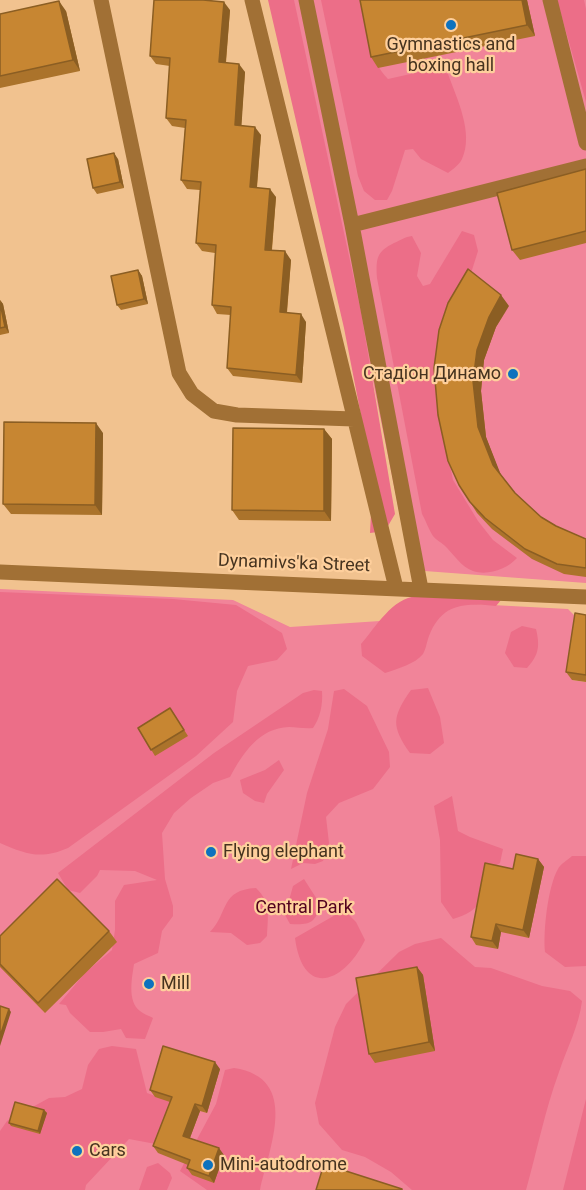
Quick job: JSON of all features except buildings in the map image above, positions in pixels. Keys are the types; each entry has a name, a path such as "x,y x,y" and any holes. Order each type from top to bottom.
{"street":[{"path":"100,0 179,373 192,394 214,411 237,415 354,419"},
{"path":"252,0 396,588"},
{"path":"306,0 352,225 421,589"},
{"path":"550,0 586,143"},
{"path":"352,225 586,166"},
{"name":"Dynamivs'ka Street","path":"0,572 586,597"}],"green space":[{"path":"268,0 294,0 361,312 395,514 385,531 370,533 373,477 344,328"},
{"path":"287,0 586,0 586,583 411,570 362,327"},
{"path":"321,0 361,0 372,52 381,71 388,79 433,69 448,74 460,105 466,138 462,159 448,173 421,159 413,149 405,150 387,200 375,200 364,191 358,176"},
{"path":"557,0 584,0 586,9 586,102"},
{"path":"462,231 474,235 478,251 472,270 452,300 438,407 453,480 478,521 493,540 517,558 503,568 485,573 473,571 461,563 433,536 422,514 377,278 377,261 380,253 394,243 412,236 421,253 417,276 423,286 430,284"},
{"name":"Central Park","path":"0,589 233,600 290,627 395,620 454,603 568,609 581,622 572,680 586,682 586,1190 0,1190"},
{"path":"0,592 173,599 236,605 282,633 287,649 277,660 248,666 237,691 233,722 196,756 68,848 49,854 33,854 0,843"},
{"path":"417,596 501,600 496,606 464,605 447,611 434,625 420,658 406,666 385,673 362,656 361,644 392,608 408,598"},
{"path":"522,626 536,629 538,640 538,650 527,668 514,667 505,653 511,632"},
{"path":"428,688 440,717 444,743 430,754 410,753 399,736 397,715 411,690"},
{"path":"344,689 367,706 389,752 390,767 373,789 339,803 326,817 329,843 323,861 315,864 303,863 291,869 307,793 328,729 334,691"},
{"path":"314,690 322,691 322,696 319,716 313,728 278,728 261,737 246,751 230,777 213,783 191,798 174,813 162,833 165,879 173,906 173,916 162,931 158,953 134,964 133,1001 141,1012 153,1018 145,1039 126,1038 121,1029 90,1032 70,1013 66,1005 59,1004 85,973 112,950 115,901 124,885 157,880 135,871 100,870 80,893 68,890 58,873 214,753 303,693"},
{"path":"279,760 284,770 267,794 264,803 255,801 243,793 240,780 265,770"},
{"path":"452,796 458,831 503,849 500,863 489,870 480,902 471,911 453,919 441,902 440,840 434,806"},
{"path":"572,856 586,856 586,966 565,967 545,952 545,933 547,909 554,877 560,865"},
{"path":"304,879 320,904 318,911 311,922 290,924 285,915 293,886"},
{"path":"256,888 261,893 268,910 267,936 260,943 247,945 231,933 210,932 227,903 236,893"},
{"path":"344,910 356,922 365,940 356,955 336,974 325,978 315,977 306,970 299,957 295,938"},
{"path":"441,938 475,967 491,968 542,986 570,991 582,1001 576,1028 549,1101 526,1190 412,1190 391,1172 365,1157 342,1150 319,1124 315,1103 335,1027 346,1004 399,952 415,944"},
{"path":"112,1046 136,1049 147,1093 177,1104 161,1145 129,1139 86,1185 85,1190 0,1190 0,1131 7,1121 49,1098 65,1097 82,1089 88,1065 99,1049"},
{"path":"234,1068 255,1074 268,1085 274,1100 276,1117 273,1136 260,1190 207,1190 180,1171 216,1104 225,1070"},
{"path":"586,1099 586,1190 563,1190"},
{"path":"158,1163 170,1173 172,1178 167,1190 139,1190 147,1167"}],"place":[{"name":"Gymnastics and boxing hall","path":"451,25"},
{"name":"Стадіон Динамо","path":"513,374"},
{"name":"Flying elephant","path":"211,852"},
{"name":"Mill","path":"149,984"},
{"name":"Cars","path":"77,1151"},
{"name":"Mini-autodrome","path":"208,1165"}]}
